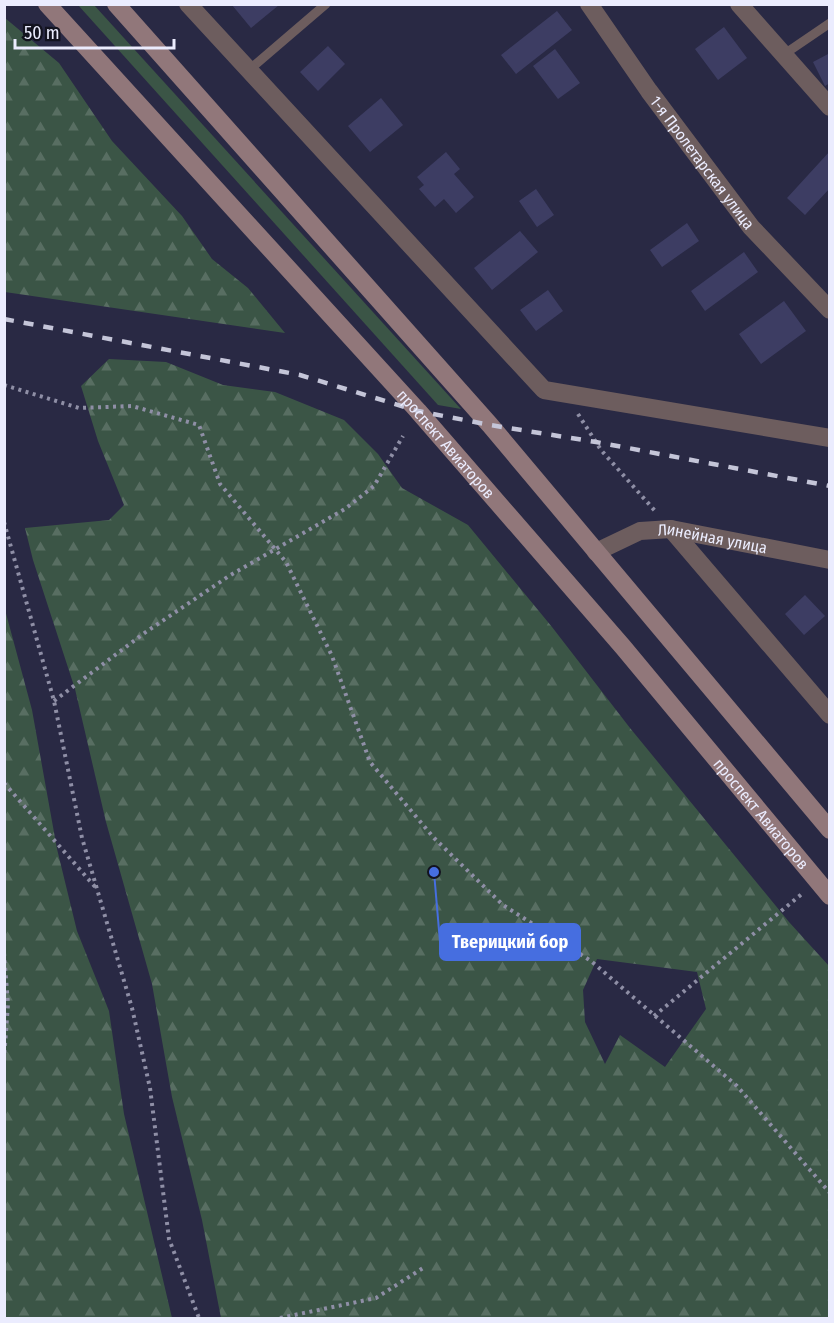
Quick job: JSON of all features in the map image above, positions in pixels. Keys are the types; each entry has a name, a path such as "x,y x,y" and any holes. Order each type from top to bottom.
{"main road":[{"name":"проспект Авиаторов","path":"47,4 426,419 623,647 830,896"},
{"path":"116,4 490,425 830,830"}],"street":[{"path":"188,4 544,390 828,436"},
{"name":"1-я Пролетарская улица","path":"589,4 649,91 751,227 830,310"},
{"path":"739,4 830,107"},
{"name":"Линейная улица","path":"596,552 640,531 671,529 830,560"},
{"path":"671,529 830,715"}],"lane":[{"path":"249,70 326,4"},
{"path":"783,55 830,23"}],"path":[{"path":"4,385 79,408 132,406 200,425 220,484 286,562 332,656 370,762 434,838 503,905 591,961 737,1086 830,1193"},
{"path":"565,393 601,450 671,529"},
{"path":"54,701 143,634 229,576 345,509 374,486 403,436"},
{"path":"4,522 54,701 82,838 132,1008 150,1088 169,1239 199,1318"},
{"path":"4,783 99,892"},
{"path":"654,1016 818,881"},
{"path":"4,953 8,1004 4,1059"},
{"path":"280,1318 376,1298 423,1268"}],"green space":[{"path":"78,5 94,5 461,409 438,405"},
{"path":"5,18 59,63 112,141 182,216 212,259 248,288 285,333 5,292"},
{"path":"109,359 166,362 223,385 275,392 344,420 378,454 402,488 468,525 552,627 630,728 789,922 829,966 829,1318 221,1318 202,1220 172,1097 152,984 106,822 75,689 33,560 25,528 109,520 124,505 98,441 81,386","holes":["597,959 697,972 706,1009 665,1067 620,1035 605,1064 585,1022 583,990"]},
{"path":"4,606 32,710 57,849 77,931 109,1011 124,1114 172,1318 5,1318"}],"building":[{"path":"232,5 279,5 251,28"},
{"path":"557,11 572,30 516,74 501,55"},
{"path":"724,27 747,58 718,80 695,49"},
{"path":"328,46 345,64 318,91 300,72"},
{"path":"555,49 580,83 558,99 533,66"},
{"path":"830,53 830,83 825,86 813,62"},
{"path":"381,98 403,125 370,152 348,126"},
{"path":"830,151 830,188 805,215 787,198"},
{"path":"446,152 460,169 454,174 474,197 456,213 444,199 435,207 419,189 424,185 417,177"},
{"path":"536,189 554,215 537,227 519,201"},
{"path":"687,223 699,241 662,267 650,250"},
{"path":"520,231 538,252 492,290 474,268"},
{"path":"744,252 758,272 705,311 691,291"},
{"path":"548,290 563,311 536,331 520,310"},
{"path":"784,301 806,331 761,364 739,334"},
{"path":"805,595 825,616 804,635 785,614"}],"railway":[{"path":"4,319 300,375 418,411 830,486"}],"place":[{"name":"Тверицкий бор","path":"434,872"}]}
